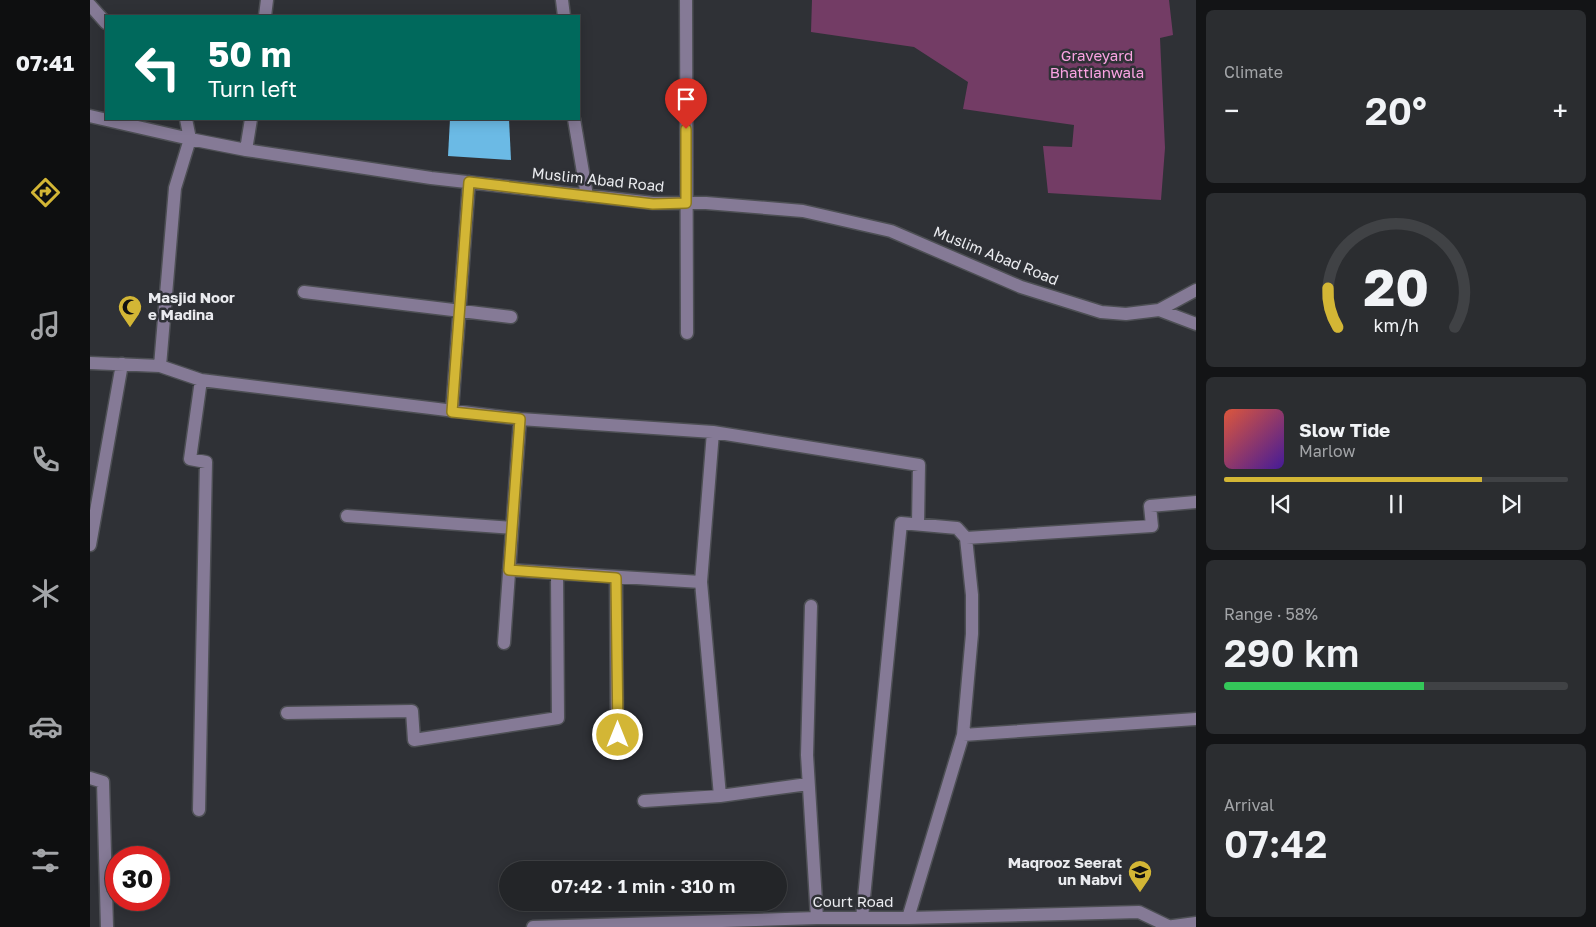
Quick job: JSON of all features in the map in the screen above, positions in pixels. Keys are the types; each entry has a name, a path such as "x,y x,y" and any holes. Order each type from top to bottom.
{"street":[{"path":"265,15 267,0"},
{"path":"562,0 564,15"},
{"path":"686,0 687,333"},
{"path":"90,5 105,23"},
{"name":"Muslim Abad Road","path":"90,116 105,119"},
{"name":"Muslim Abad Road","path":"107,120 246,150 431,178 653,204 706,203 803,211 891,231 1022,287 1101,312 1126,314 1160,310"},
{"path":"160,366 175,188 190,139 186,120"},
{"path":"246,150 250,120"},
{"path":"574,120 587,196"},
{"path":"452,412 469,182"},
{"path":"1160,310 1196,290"},
{"path":"304,292 511,317"},
{"path":"1160,310 1196,324"},
{"path":"90,363 160,366 201,380 452,412 520,419 714,432 920,465 918,524"},
{"path":"90,545 122,364"},
{"path":"200,810 206,462 190,459 201,380"},
{"path":"504,643 520,419"},
{"path":"714,432 701,582 720,796"},
{"path":"966,538 1152,526 1150,506 1196,502"},
{"path":"347,516 512,528"},
{"path":"862,918 901,523 957,528 966,538 972,595 972,634 963,735 908,918"},
{"path":"509,570 701,582"},
{"path":"288,713 412,711 414,740 558,718 557,574"},
{"path":"616,578 618,735"},
{"path":"811,606 808,784 817,918"},
{"path":"963,735 1196,719"},
{"path":"90,778 103,782 107,927"},
{"path":"644,801 720,796 808,784"},
{"name":"Court Road","path":"533,927 817,918 862,918 893,922 908,918 1140,912 1167,927"},
{"path":"1167,927 1196,923"}],"green space":[{"name":"Graveyard Bhattianwala","path":"812,0 1169,0 1173,35 1160,38 1165,148 1161,200 1048,193 1043,146 1072,147 1074,125 963,109 968,82 914,47 811,32"}],"building":[{"path":"450,120 509,120 511,160 448,156"}],"place":[{"name":"Masjid Noor e Madina","path":"130,328"},
{"name":"Maqrooz Seerat un Nabvi","path":"1140,893"}],"route":[{"path":"618,735 616,578 509,570 520,419 452,412 469,182 653,204 686,203 686,129"}]}
